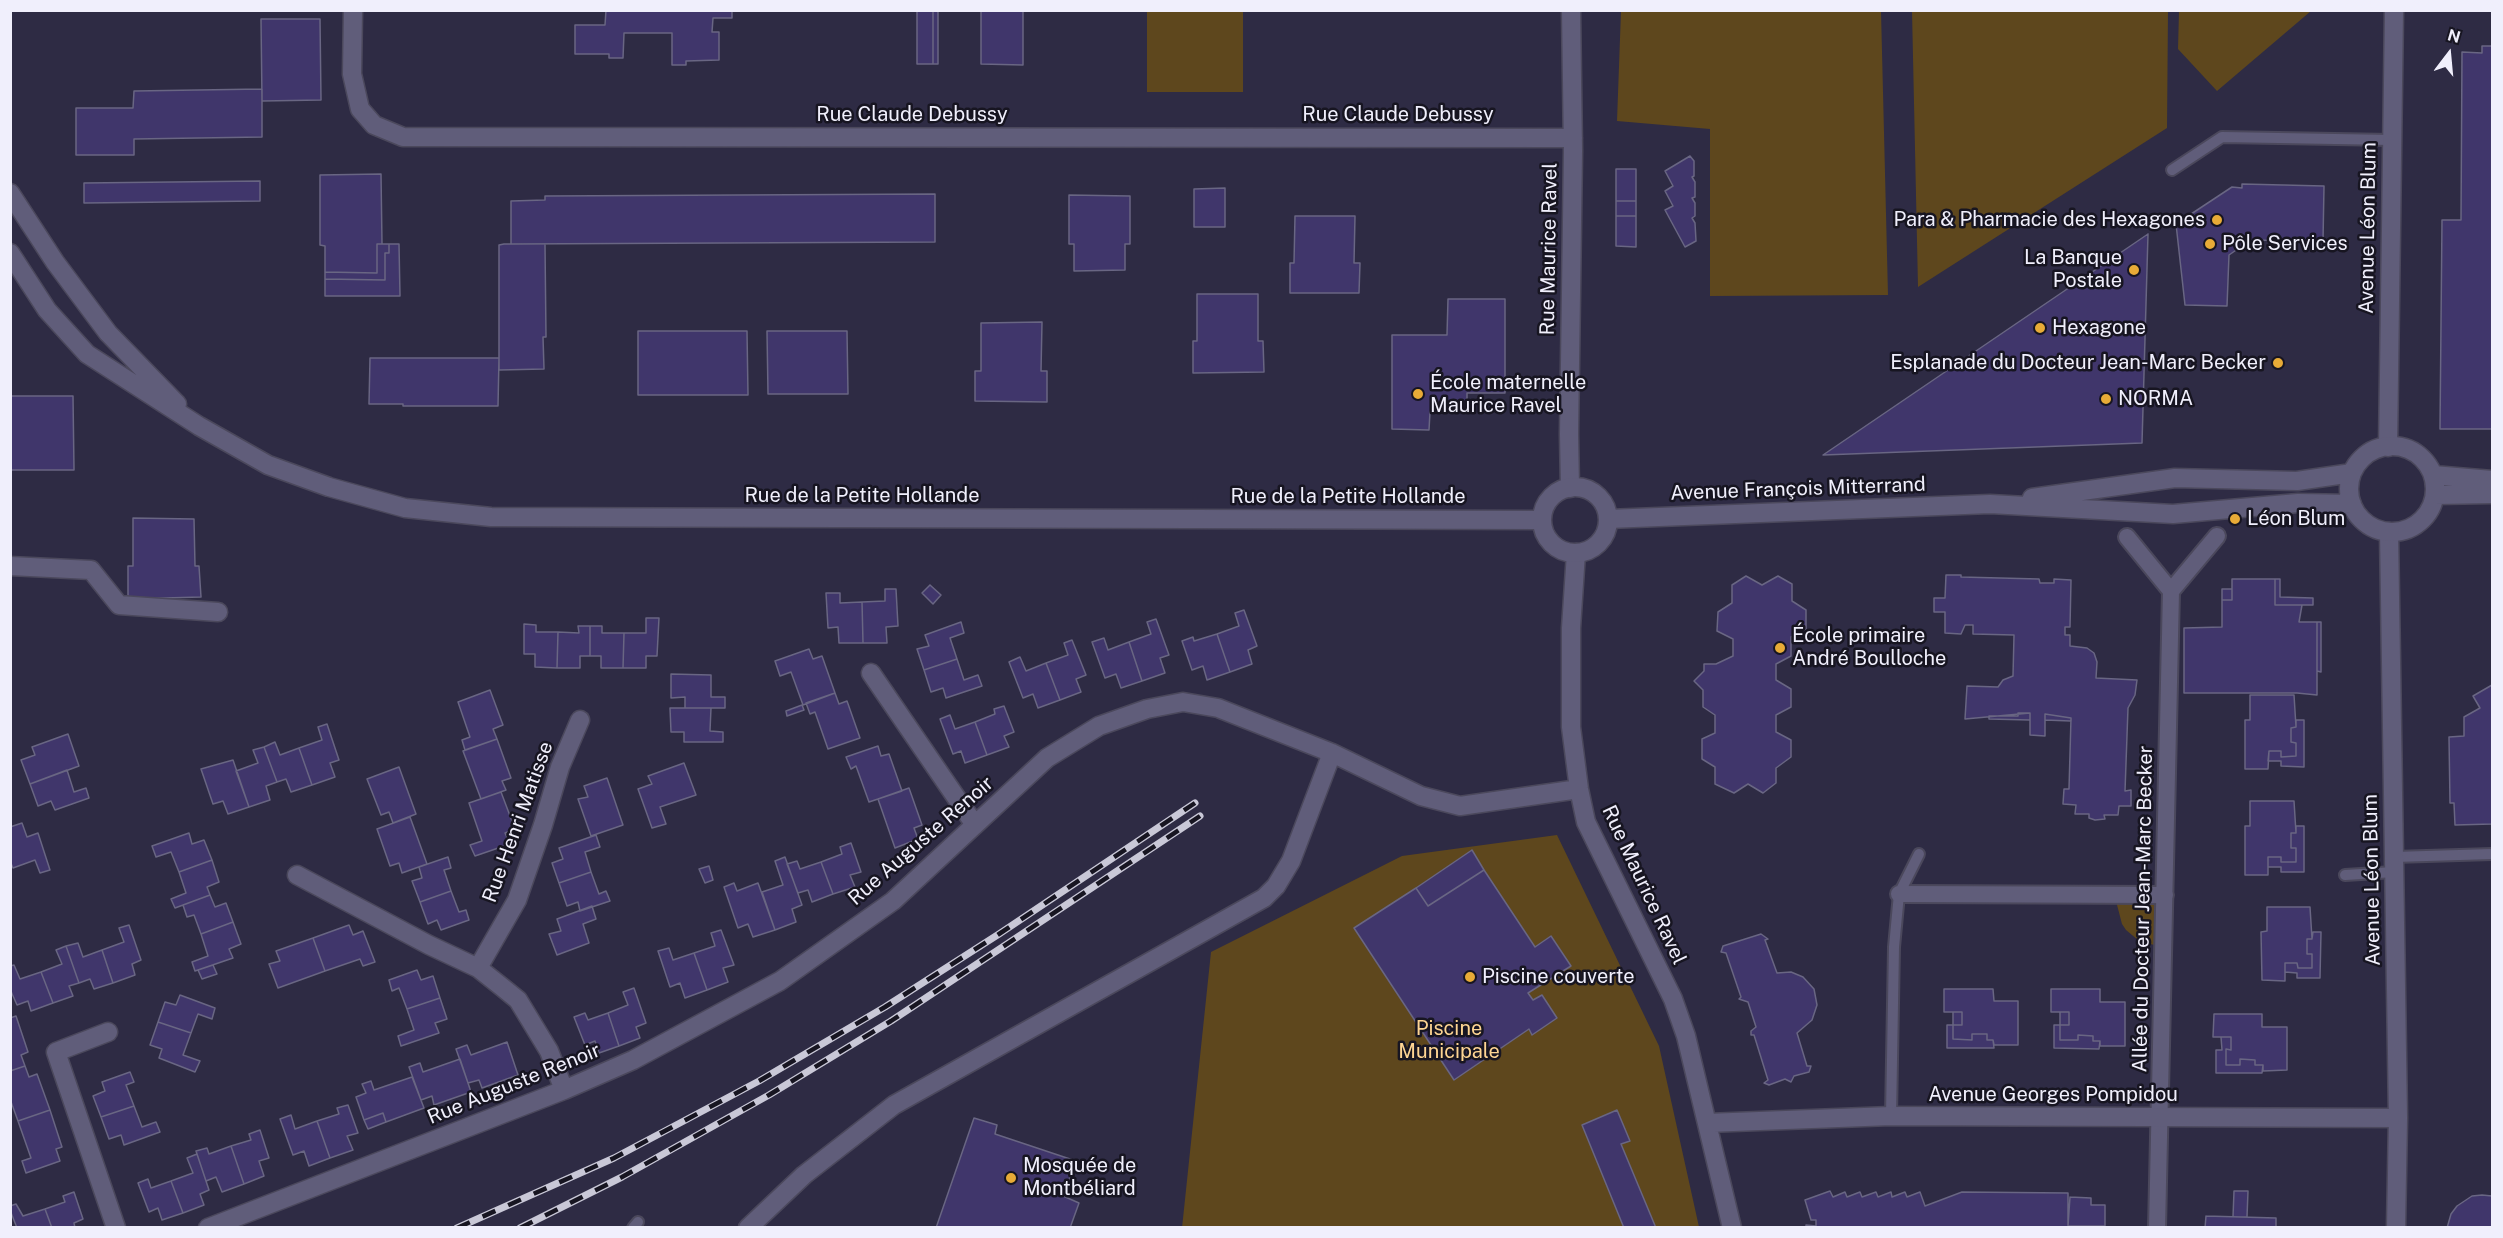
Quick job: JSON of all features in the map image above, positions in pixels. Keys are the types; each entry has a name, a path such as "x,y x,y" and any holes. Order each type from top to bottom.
{"street":[{"name":"Rue Claude Debussy","path":"353,10 352,75 360,109 374,124 403,137 1573,138"},
{"name":"Rue Maurice Ravel","path":"1570,488 1573,138 1571,10"},
{"name":"Avenue Léon Blum","path":"2388,447 2394,10"},
{"name":"Rue de la Petite Hollande","path":"10,193 55,262 108,333 200,426"},
{"name":"Rue de la Petite Hollande","path":"10,253 47,310 87,354 200,426 268,465 329,487 405,508 491,517 1542,520"},
{"path":"2388,447 2399,447 2420,456 2433,475 2435,495 2428,512 2414,526 2402,531 2389,532 2377,529 2366,523 2352,504 2350,483 2352,473 2366,455 2388,447"},
{"name":"Avenue François Mitterrand","path":"1990,504 2175,478 2296,481 2352,473"},
{"path":"2433,475 2493,480"},
{"path":"1570,488 1581,488 1591,492 1606,508 1608,519 1602,538 1595,546 1576,553 1556,547 1548,540 1542,520 1543,511 1553,495 1570,488"},
{"path":"2435,495 2493,494"},
{"name":"Avenue François Mitterrand","path":"1608,519 1990,504 2174,514 2298,503 2352,504"},
{"name":"Avenue Léon Blum","path":"2389,532 2398,1118 2396,1227"},
{"path":"2127,537 2171,591 2217,536"},
{"name":"Rue Maurice Ravel","path":"1576,553 1570,627 1571,727 1586,822 1673,999 1686,1036 1732,1227"},
{"path":"10,566 91,570 118,605 218,612"},
{"name":"Allée du Docteur Jean-Marc Becker","path":"2157,1227 2171,591"},
{"path":"871,673 975,825"},
{"name":"Rue Auguste Renoir","path":"208,1227 564,1090 633,1060 780,981 893,901 1047,758 1099,726 1147,709 1183,702 1218,708 1332,753 1420,796 1460,806 1579,789"},
{"name":"Rue Henri Matisse","path":"478,968 517,900 560,767 580,720"},
{"path":"748,1227 804,1175 894,1105 1264,898 1276,886 1291,861 1332,753"},
{"path":"297,875 429,945 478,968 518,1000 549,1051 564,1090"},
{"path":"1899,894 2165,895"},
{"path":"108,1032 56,1052 116,1227"},
{"name":"Avenue Georges Pompidou","path":"1707,1123 1891,1116 2159,1119 2398,1118"}],"lane":[{"path":"2172,170 2222,137 2392,140"},
{"path":"1891,1116 1894,947 1899,894 1919,854"},
{"path":"2344,874 2394,865 2493,854"}],"green space":[{"path":"2179,10 2311,11 2217,91 2178,49"},
{"path":"1147,11 1243,11 1243,92 1147,92"},
{"path":"1621,11 1881,11 1888,295 1710,296 1710,129 1617,121"},
{"path":"1912,11 2168,11 2167,128 1918,287"},
{"name":"Piscine Municipale","path":"1557,835 1659,1046 1699,1227 1182,1228 1211,952 1402,856"},
{"path":"2116,901 2156,903 2154,945 2138,940 2126,930 2122,924"}],"building":[{"path":"606,10 732,10 732,18 713,18 712,32 719,32 719,60 686,61 686,65 672,65 672,33 624,33 623,58 609,58 609,54 575,54 575,25 605,25"},
{"path":"917,10 933,10 933,64 917,64"},
{"path":"933,10 938,10 938,64 933,64"},
{"path":"981,10 1023,10 1023,65 981,64"},
{"path":"261,19 320,19 321,100 262,101"},
{"path":"2482,46 2492,46 2492,429 2440,429 2442,220 2461,220 2462,52 2482,53"},
{"path":"262,89 262,137 134,139 134,155 76,155 76,108 133,108 134,91"},
{"path":"1690,156 1694,161 1694,176 1692,177 1695,182 1695,197 1692,198 1695,203 1695,216 1692,218 1695,223 1696,241 1685,247 1665,210 1673,206 1665,191 1673,186 1665,171"},
{"path":"1616,169 1636,169 1636,201 1616,201"},
{"path":"381,174 382,244 377,244 377,273 325,272 325,246 320,245 320,175"},
{"path":"260,181 260,201 84,203 84,183"},
{"name":"Pôle Services","path":"2242,184 2324,186 2323,241 2242,240 2242,246 2229,255 2227,306 2185,305 2176,224 2232,187 2242,188"},
{"path":"1225,188 1225,227 1194,227 1194,189"},
{"path":"935,194 935,242 511,244 511,201 545,200 545,196"},
{"path":"1069,195 1130,196 1130,244 1125,244 1125,270 1074,271 1074,244 1069,244"},
{"path":"1616,201 1636,201 1636,216 1616,216"},
{"path":"1295,216 1355,216 1354,263 1360,263 1359,293 1290,293 1290,263 1294,263"},
{"path":"1616,216 1636,216 1636,247 1616,246"},
{"path":"2148,234 2142,443 1823,455"},
{"path":"377,244 389,244 389,253 385,253 385,280 325,279 325,272 377,273"},
{"path":"389,244 399,244 400,296 325,296 325,279 385,280 385,253 389,253"},
{"path":"545,244 544,369 499,370 499,245"},
{"path":"1197,294 1258,294 1258,341 1263,341 1264,372 1193,373 1193,341 1197,341"},
{"path":"1448,299 1505,299 1505,393 1467,393 1467,412 1430,412 1429,430 1392,429 1392,335 1447,335"},
{"path":"1042,322 1041,371 1047,371 1047,402 975,401 975,371 981,371 981,323"},
{"path":"638,331 747,331 748,395 638,395"},
{"path":"767,331 847,331 848,394 768,394"},
{"path":"370,358 499,358 498,406 369,404"},
{"path":"10,396 73,396 74,470 10,470"},
{"path":"133,518 194,519 195,566 199,566 201,597 128,599 128,566 133,566"},
{"path":"1946,575 2039,579 2040,583 2054,583 2054,579 2071,580 2070,627 2065,627 2065,635 2070,635 2070,646 2087,648 2094,653 2097,662 2096,678 2137,680 2135,695 2128,708 2125,791 2131,790 2131,806 2119,806 2118,815 2104,815 2105,819 2095,820 2089,818 2089,814 2075,814 2076,805 2063,804 2064,789 2069,789 2071,718 2045,714 2045,736 2030,735 2030,713 1965,719 1967,686 1998,687 2003,680 2013,676 2014,635 1973,634 1973,625 1965,625 1961,634 1945,633 1945,612 1934,612 1934,598 1945,598"},
{"path":"1746,576 1762,585 1778,576 1792,584 1792,601 1806,610 1806,629 1791,637 1791,656 1776,664 1776,680 1791,689 1791,707 1776,715 1776,732 1791,740 1791,757 1776,768 1776,783 1763,793 1748,784 1734,793 1715,784 1715,767 1702,759 1702,739 1715,733 1715,715 1703,707 1703,690 1694,681 1704,671 1704,664 1716,664 1733,656 1733,639 1717,631 1718,612 1732,603 1732,585"},
{"path":"2232,579 2275,579 2275,605 2302,605 2299,622 2317,622 2317,695 2184,693 2184,628 2222,627 2222,600 2232,600"},
{"path":"2275,579 2280,579 2280,597 2313,598 2313,605 2275,605"},
{"path":"930,585 941,595 933,604 922,593"},
{"path":"885,589 896,589 898,626 886,627 887,643 863,643 862,602 885,601"},
{"path":"2222,589 2232,589 2232,600 2222,600"},
{"path":"826,593 840,593 840,603 862,602 863,643 839,643 838,627 828,628"},
{"path":"1244,610 1257,646 1248,650 1252,664 1230,672 1217,634 1239,626 1235,613"},
{"path":"646,618 659,618 657,656 646,656 646,668 623,668 624,633 646,633"},
{"path":"1156,619 1169,655 1160,658 1165,673 1142,681 1129,642 1151,634 1147,622"},
{"path":"961,622 964,633 950,638 957,659 924,670 917,649 929,646 925,635"},
{"path":"2317,622 2321,622 2321,672 2317,671"},
{"path":"524,624 536,625 536,632 558,632 557,668 535,667 535,654 524,654"},
{"path":"578,626 590,626 590,656 580,656 580,668 557,668 558,632 579,633"},
{"path":"590,626 602,626 602,633 624,633 623,668 601,668 601,656 590,656"},
{"path":"1217,634 1230,672 1207,680 1203,666 1192,670 1182,641 1193,637 1194,641"},
{"path":"1104,638 1108,650 1129,642 1142,681 1121,688 1116,674 1105,678 1092,642"},
{"path":"1072,640 1086,675 1076,679 1081,692 1060,700 1046,663 1068,655 1064,643"},
{"path":"809,649 813,659 822,656 835,693 803,705 791,672 780,676 775,661"},
{"path":"1020,657 1026,671 1046,663 1060,700 1038,708 1033,694 1023,698 1009,662"},
{"path":"957,659 964,680 978,675 982,686 946,698 943,688 931,692 924,670"},
{"path":"671,674 711,675 711,697 725,697 725,708 685,708 685,697 671,698"},
{"path":"2492,685 2492,824 2455,825 2454,803 2450,803 2449,737 2464,736 2464,717 2480,708 2473,696"},
{"path":"490,690 503,725 493,729 497,739 465,750 462,740 470,737 458,702"},
{"path":"835,693 839,704 847,701 860,738 828,749 815,712 810,714 806,703"},
{"path":"2250,695 2294,695 2296,727 2291,728 2291,742 2296,743 2296,756 2281,757 2281,751 2269,751 2268,769 2245,769 2245,720 2250,720"},
{"path":"802,705 804,710 787,716 786,711"},
{"path":"1004,706 1014,732 1004,736 1009,747 987,755 975,722 995,714 994,709"},
{"path":"670,708 711,708 710,731 723,732 723,742 684,742 684,732 671,732"},
{"path":"2018,713 2030,713 2030,720 1989,719 1989,716 2018,716"},
{"path":"2045,714 2071,718 2071,721 2045,720"},
{"path":"950,715 955,729 975,722 987,755 965,763 961,751 953,754 940,719"},
{"path":"2296,720 2304,720 2304,767 2281,766 2281,761 2268,761 2269,751 2281,751 2281,757 2296,756 2296,743 2291,742 2291,728 2296,727"},
{"path":"327,724 339,760 330,763 335,777 312,785 299,748 322,740 318,727"},
{"path":"68,734 79,766 30,784 21,760 35,755 32,747"},
{"path":"497,739 511,778 502,781 506,790 481,799 463,751"},
{"path":"275,742 280,755 299,748 312,785 291,792 286,779 277,782 264,747"},
{"path":"878,746 881,756 889,754 902,791 869,802 856,766 851,769 846,757"},
{"path":"264,747 277,782 266,786 270,800 249,807 236,771 258,763 253,750"},
{"path":"233,760 249,807 228,814 223,801 213,804 201,769"},
{"path":"684,763 696,795 660,807 666,824 652,828 638,789 652,784 648,776"},
{"path":"399,767 416,814 393,823 389,812 381,815 367,779"},
{"path":"67,770 74,792 86,788 89,798 55,810 51,801 38,806 30,784"},
{"path":"607,778 623,825 591,836 578,799 588,797 584,786"},
{"path":"909,788 922,825 914,828 918,839 895,848 878,799"},
{"path":"501,792 515,829 505,833 510,844 475,856 470,845 482,841 469,803"},
{"path":"2250,801 2294,801 2296,833 2291,833 2291,848 2296,848 2296,862 2281,862 2281,857 2268,857 2268,875 2245,875 2245,826 2250,826"},
{"path":"410,817 427,864 402,873 399,863 390,866 377,829"},
{"path":"22,823 27,837 38,833 50,870 40,873 35,860 13,868 10,861 10,827"},
{"path":"2296,826 2304,826 2304,872 2281,872 2281,867 2268,867 2268,857 2281,857 2281,862 2296,862 2296,848 2291,848 2291,833 2296,833"},
{"path":"189,833 192,844 204,840 212,860 179,872 171,852 156,857 152,846"},
{"path":"596,835 600,847 585,852 591,872 559,883 552,863 563,859 559,848"},
{"path":"851,843 861,872 850,875 855,887 833,894 821,862 842,854 840,847"},
{"path":"1472,850 1484,870 1428,906 1416,888"},
{"path":"448,857 451,868 444,870 451,891 420,902 412,881 422,878 419,867"},
{"path":"785,857 802,905 792,909 796,922 775,930 762,892 783,885 775,861"},
{"path":"212,860 219,882 207,887 210,895 175,908 171,899 186,893 179,872"},
{"path":"797,861 800,869 821,862 833,894 812,902 808,890 798,893 787,864"},
{"path":"709,866 713,880 705,883 699,869"},
{"name":"Piscine couverte","path":"1484,870 1535,947 1551,936 1571,966 1528,993 1533,1000 1542,995 1557,1018 1532,1035 1529,1029 1454,1080 1354,928 1416,888 1428,906"},
{"path":"591,872 599,894 606,891 610,901 580,911 578,902 567,906 559,883"},
{"path":"734,883 737,891 758,883 775,930 753,937 748,924 738,928 724,887"},
{"path":"451,891 459,912 466,910 469,920 441,930 437,920 428,924 420,902"},
{"path":"210,895 215,907 226,903 233,922 201,934 194,915 187,917 183,905"},
{"path":"592,906 596,919 583,924 589,943 557,955 549,934 561,931 557,919"},
{"path":"2267,907 2310,907 2312,939 2307,939 2307,954 2312,954 2312,968 2298,968 2297,963 2285,963 2285,981 2262,980 2261,932 2267,931"},
{"path":"233,922 241,944 229,949 233,958 195,971 192,962 208,956 201,934"},
{"path":"129,925 141,960 132,964 135,975 113,983 102,950 124,942 119,928"},
{"path":"349,925 353,935 363,931 375,962 363,966 360,959 325,971 313,938"},
{"path":"721,930 734,965 723,968 728,982 707,990 694,953 715,946 711,933"},
{"path":"2313,932 2321,932 2320,978 2297,978 2297,973 2285,972 2285,963 2297,963 2298,968 2312,968 2312,954 2307,954 2307,939 2312,939"},
{"path":"1761,934 1768,939 1765,940 1777,973 1791,972 1803,977 1814,989 1817,1005 1812,1020 1797,1033 1807,1066 1811,1066 1809,1072 1794,1076 1791,1082 1785,1079 1769,1085 1764,1083 1768,1080 1754,1035 1751,1035 1751,1031 1756,1027 1748,1002 1739,999 1741,997 1726,953 1721,952 1723,946"},
{"path":"313,938 325,971 278,988 269,964 280,961 276,951"},
{"path":"78,943 83,957 102,950 113,983 94,989 90,979 79,983 66,946"},
{"path":"66,946 79,983 69,986 73,996 53,1003 41,972 62,964 56,950"},
{"path":"669,948 673,960 694,953 707,990 685,998 680,983 670,987 658,951"},
{"path":"14,965 20,979 41,972 53,1003 31,1011 28,1001 17,1005 10,989 10,966"},
{"path":"213,965 217,974 202,979 198,970"},
{"path":"417,970 421,980 433,976 440,998 407,1009 399,988 392,991 389,980"},
{"path":"634,988 646,1023 636,1027 640,1038 619,1046 608,1013 628,1005 623,992"},
{"path":"1944,989 1993,989 1994,1001 2018,1001 2018,1045 1994,1045 1993,1040 1987,1040 1987,1034 1972,1034 1972,1040 1953,1039 1953,1025 1962,1025 1962,1012 1944,1012"},
{"path":"2051,989 2100,989 2100,1002 2125,1002 2125,1046 2100,1046 2100,1041 2093,1041 2093,1036 2078,1035 2078,1040 2060,1040 2060,1025 2069,1025 2069,1012 2051,1012"},
{"path":"180,995 215,1008 212,1019 198,1014 191,1033 158,1022 165,1002 176,1005"},
{"path":"440,998 447,1019 435,1023 439,1033 401,1046 398,1036 414,1030 407,1009"},
{"path":"1953,1012 1962,1012 1962,1025 1953,1025"},
{"path":"2060,1012 2069,1012 2069,1025 2060,1025"},
{"path":"585,1013 588,1020 608,1013 619,1046 599,1053 595,1041 585,1045 574,1017"},
{"path":"2214,1014 2262,1014 2262,1027 2287,1027 2287,1070 2263,1071 2263,1065 2255,1065 2255,1060 2240,1059 2240,1065 2226,1065 2226,1049 2231,1050 2231,1037 2213,1037"},
{"path":"16,1016 28,1052 21,1055 25,1066 10,1071 10,1018"},
{"path":"158,1022 191,1033 183,1055 200,1061 195,1072 159,1058 162,1049 150,1045"},
{"path":"1947,1025 1953,1025 1953,1039 1972,1040 1972,1034 1987,1034 1987,1040 1993,1040 1994,1048 1947,1048"},
{"path":"2054,1025 2060,1025 2060,1040 2078,1040 2078,1035 2093,1036 2093,1041 2100,1041 2099,1049 2054,1048"},
{"path":"2221,1037 2231,1037 2231,1050 2226,1049 2226,1065 2240,1065 2240,1059 2255,1060 2255,1065 2263,1065 2262,1073 2216,1073 2216,1050 2222,1050"},
{"path":"507,1042 518,1075 482,1088 479,1080 468,1083 456,1049 467,1045 471,1055"},
{"path":"460,1059 471,1092 434,1105 432,1096 421,1100 409,1067 420,1063 423,1072"},
{"path":"25,1066 29,1077 37,1074 50,1110 18,1121 10,1099 10,1071"},
{"path":"130,1072 134,1082 126,1085 134,1106 101,1117 93,1096 105,1091 102,1082"},
{"path":"412,1077 424,1108 386,1122 383,1113 364,1120 356,1097 366,1093 362,1084 371,1081 374,1090"},
{"path":"348,1105 358,1133 347,1136 353,1150 330,1158 317,1121 339,1114 337,1108"},
{"path":"134,1106 142,1127 156,1122 160,1132 124,1145 121,1135 109,1139 101,1117"},
{"path":"50,1110 62,1147 56,1149 60,1161 26,1173 22,1161 31,1158 18,1121"},
{"path":"1617,1110 1630,1141 1621,1144 1656,1228 1624,1228 1582,1125"},
{"path":"383,1113 386,1122 368,1129 364,1120"},
{"path":"291,1115 295,1129 317,1121 330,1158 309,1166 304,1151 293,1155 280,1119"},
{"name":"Mosquée de Montbéliard","path":"974,1118 997,1125 995,1134 1076,1161 1063,1196 1079,1203 1070,1228 936,1228"},
{"path":"260,1130 269,1158 259,1161 264,1176 244,1184 231,1146 251,1140 249,1134"},
{"path":"231,1146 244,1184 222,1192 216,1177 206,1181 196,1151 207,1148 209,1154"},
{"path":"197,1154 209,1190 200,1194 204,1205 183,1213 171,1181 193,1173 187,1158"},
{"path":"148,1179 151,1188 171,1181 183,1213 162,1220 158,1208 149,1212 138,1183"},
{"path":"1830,1191 1833,1197 1845,1192 1847,1197 1860,1192 1862,1197 1876,1192 1878,1197 1891,1192 1892,1197 1905,1192 1907,1197 1920,1192 1925,1206 1962,1192 2068,1193 2068,1226 2105,1228 1806,1228 1806,1225 1816,1226 1816,1220 1811,1220 1805,1200"},
{"path":"2234,1191 2248,1191 2247,1217 2233,1217"},
{"path":"74,1192 83,1219 74,1223 75,1228 52,1228 45,1209 65,1202 63,1196"},
{"path":"2472,1196 2492,1196 2492,1228 2447,1228 2451,1214 2457,1206"},
{"path":"2070,1197 2091,1198 2091,1205 2105,1205 2105,1226 2068,1226"},
{"path":"16,1204 23,1216 45,1209 52,1228 17,1228 10,1210 10,1206"},
{"path":"2206,1216 2276,1218 2276,1228 2205,1228"}],"railway":[{"path":"457,1228 614,1158 759,1081 885,1007 1195,803"},
{"path":"520,1228 622,1177 769,1095 891,1021 1200,816"}],"place":[{"name":"Para & Pharmacie des Hexagones","path":"2217,220"},
{"name":"Pôle Services","path":"2210,244"},
{"name":"La Banque Postale","path":"2134,270"},
{"name":"Hexagone","path":"2040,328"},
{"name":"Esplanade du Docteur Jean-Marc Becker","path":"2278,363"},
{"name":"École maternelle Maurice Ravel","path":"1418,394"},
{"name":"NORMA","path":"2106,399"},
{"name":"Léon Blum","path":"2235,519"},
{"name":"École primaire André Boulloche","path":"1780,648"},
{"name":"Piscine couverte","path":"1470,977"},
{"name":"Mosquée de Montbéliard","path":"1011,1178"}]}
